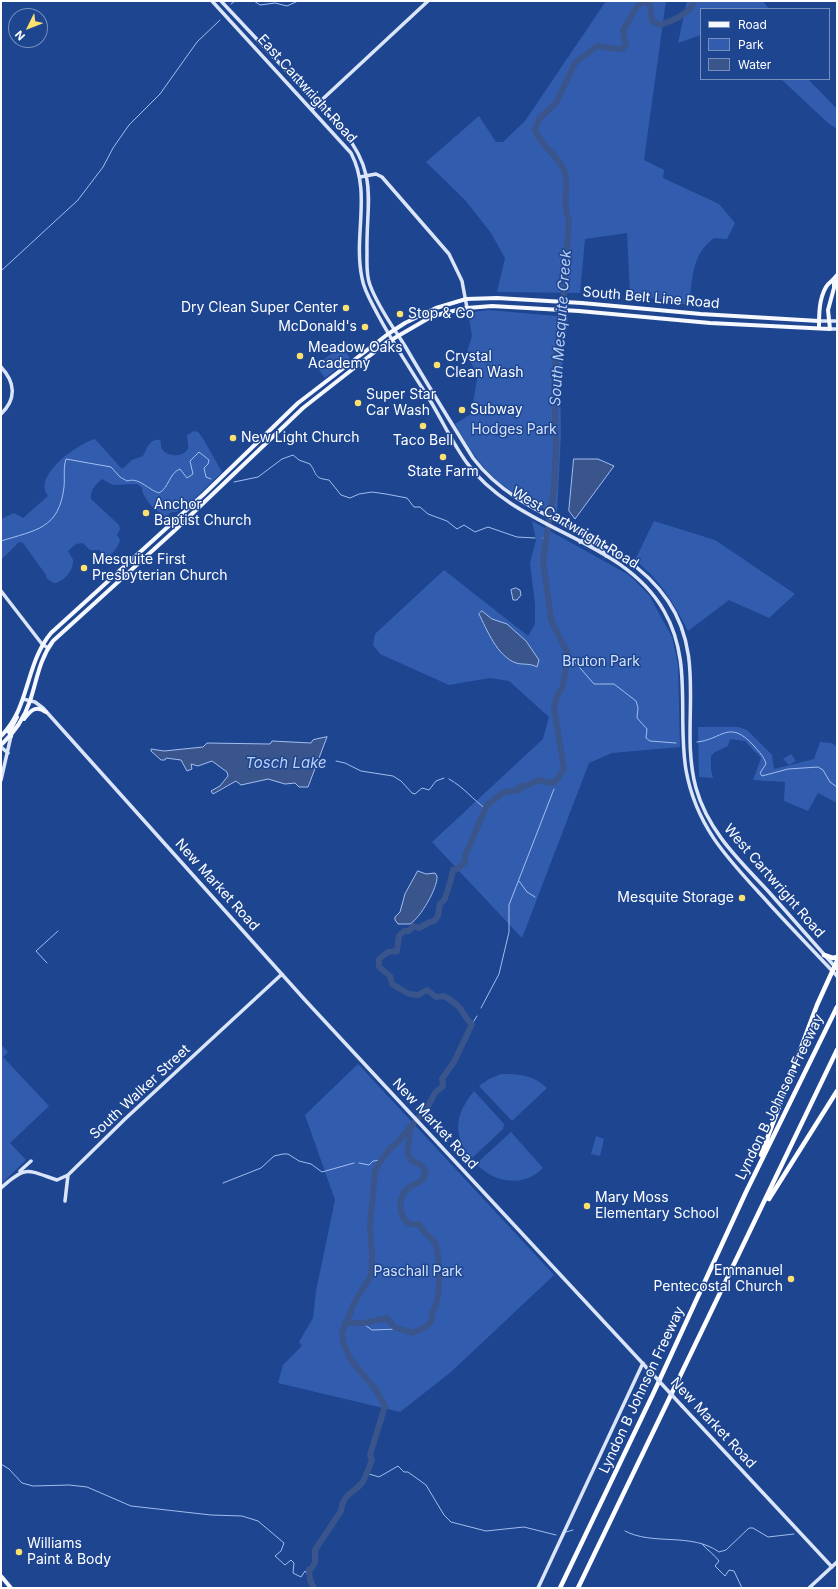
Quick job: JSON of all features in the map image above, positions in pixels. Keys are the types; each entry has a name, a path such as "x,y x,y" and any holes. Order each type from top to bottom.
{"highway":[{"path":"824,955 833,958 837,957"},
{"path":"746,1192 777,1115 817,1005 837,961"},
{"name":"Lyndon B Johnson Freeway","path":"560,1588 654,1392 746,1192 837,1007"},
{"name":"Lyndon B Johnson Freeway","path":"578,1588 666,1403 760,1214 837,1050"},
{"path":"760,1214 837,1090"}],"main road":[{"name":"East Cartwright Road","path":"212,1 351,153 360,177 363,206 360,260 362,280 370,301 392,339"},
{"name":"East Cartwright Road","path":"221,1 354,144 368,175 370,200 367,236 367,274 373,291 398,335"},
{"path":"312,109 428,1"},
{"path":"360,177 376,174 382,176 450,254 462,281 467,308"},
{"path":"819,328 823,294 827,285 834,280 837,275"},
{"path":"834,280 834,288 828,310 830,329 837,329"},
{"name":"South Belt Line Road","path":"18,713 34,662 42,644 75,611 298,403 388,334 421,314 466,299 497,298 582,303 742,317 819,321"},
{"name":"South Belt Line Road","path":"21,722 30,701 40,663 48,648 80,616 298,413 392,339 429,318 444,312 492,306 830,329"},
{"path":"742,317 742,324"},
{"path":"819,321 837,321"},
{"name":"West Cartwright Road","path":"398,335 481,470 498,485 532,507 627,559 656,585 673,609 686,642 691,672 692,768 696,788 710,823 729,849 814,943 834,969"},
{"name":"West Cartwright Road","path":"392,339 467,463 484,483 495,493 529,514 625,567 649,589 658,601 670,621 678,644 683,673 683,714 686,769 692,795 705,826 729,860 791,928 834,969"},
{"path":"343,377 356,364 355,359"},
{"path":"1,368 12,384 11,400 1,414"},
{"path":"432,404 438,401"},
{"path":"241,456 247,462"},
{"path":"467,463 473,458"},
{"path":"156,537 161,542"},
{"path":"580,542 583,540 592,544 598,542 606,556"},
{"path":"1,591 42,644 48,648"},
{"path":"92,596 97,601"},
{"path":"75,611 80,616"},
{"path":"678,644 686,642"},
{"name":"New Market Road","path":"23,699 39,704 282,974 832,1567"},
{"path":"8,753 1,746 11,736 21,722 36,708 40,708 46,712"},
{"path":"1,780 11,736 9,732 18,713"},
{"path":"1,736 18,713"},
{"path":"683,714 692,714"},
{"path":"791,928 796,923"},
{"path":"810,947 814,943"},
{"path":"834,969 837,976"},
{"name":"South Walker Street","path":"68,1175 130,1114 282,974"},
{"path":"1,1188 31,1161"},
{"path":"17,1174 24,1171 36,1172 57,1180 68,1175"},
{"path":"65,1201 68,1175"},
{"name":"Lyndon B Johnson Freeway","path":"538,1588 643,1364"},
{"path":"809,1588 837,1562"},
{"path":"1,1576 11,1588"}],"green space":[{"path":"606,1 666,1 644,160 664,170 663,178 719,204 735,223 727,239 714,238 701,252 694,268 689,305 630,294 627,233 585,239 580,293 497,292 505,258 491,233 465,200 426,162 479,116 496,142 503,142 525,121"},
{"path":"687,1 763,1 768,8 700,8 700,35 678,43"},
{"path":"782,80 809,80 837,109 837,129 828,123"},
{"name":"Hodges Park","path":"488,310 568,317 560,383 561,434 557,515 520,497 493,477 475,456 455,424 471,414 478,374 466,355 472,336 468,313"},
{"path":"341,346 350,358 325,378 316,366"},
{"path":"194,431 198,432 202,437 222,472 188,505 181,507 177,512 172,512 166,516 150,504 144,496 142,488 137,484 113,485 102,479 92,490 91,499 119,525 120,529 117,535 120,540 116,549 110,555 101,559 100,550 90,550 83,543 76,544 68,551 73,560 72,568 65,578 54,583 47,579 46,575 23,543 19,542 1,560 1,519 14,513 23,518 48,496 45,488 46,479 51,470 78,447 95,439 122,469 132,460 143,456 149,444 157,440 160,440 161,448 164,452 171,455 183,454 188,448 187,435"},
{"name":"Bruton Park","path":"532,521 629,575 649,595 672,637 678,664 680,747 612,753 589,763 522,938 432,842 543,739 549,717 509,681 490,678 449,685 380,654 373,645 375,634 444,570 528,636 535,624 535,604 530,563 536,540"},
{"path":"654,521 715,540 795,594 769,618 729,600 688,631 666,592 635,560"},
{"path":"698,727 738,727 747,730 772,755 774,769 814,759 820,742 832,743 837,747 837,803 818,793 808,811 784,801 785,782 753,780 761,758 745,741 730,739 728,746 715,752 711,756 711,770 713,778 699,777"},
{"path":"791,754 796,761 789,765 783,759"},
{"path":"1,1044 8,1052 3,1057 49,1106 10,1143 26,1160 1,1184"},
{"name":"Paschall Park","path":"358,1064 554,1275 451,1372 400,1412 278,1383 283,1365 302,1346 299,1342 313,1318 316,1291 335,1200 305,1115"},
{"path":"501,1074 526,1076 537,1080 547,1088 512,1121 479,1086 489,1079"},
{"path":"474,1091 504,1124 503,1129 471,1159 461,1141 458,1124 463,1108"},
{"path":"511,1132 543,1168 535,1174 518,1181 500,1179 476,1164"},
{"path":"596,1136 604,1139 600,1156 591,1154"}],"water":[{"path":"574,459 598,459 614,466 575,519 569,511"},
{"path":"516,588 520,590 521,595 517,600 513,600 511,590"},
{"path":"482,611 492,619 507,624 526,641 539,660 537,667 516,663 503,655 493,642 485,627 479,614"},
{"name":"Tosch Lake","path":"327,737 308,787 299,787 295,783 285,784 268,779 241,785 236,781 213,794 211,791 220,786 228,776 227,772 212,761 198,766 191,764 192,769 187,771 181,760 166,758 165,760 161,760 151,751 151,749 164,751 203,747 207,743 270,744 272,741 311,743 313,740"},
{"path":"418,871 426,874 435,873 437,876 437,881 435,888 428,902 414,921 410,924 398,924 395,917 400,912 405,894"}],"waterway":[{"path":"231,4 235,1"},
{"path":"254,1 260,5 275,3 287,6 298,1"},
{"name":"South Mesquite Creek","path":"314,1588 310,1580 309,1569 312,1568 315,1562 315,1550 341,1511 346,1497 359,1487 365,1478 372,1460 370,1455 385,1406 376,1390 350,1359 344,1344 342,1333 355,1301 371,1276 372,1254 370,1226 375,1172 378,1165 391,1147 394,1146 427,1108 435,1093 443,1086 442,1079 454,1062 472,1024 460,1008 444,996 436,997 427,990 418,995 409,994 392,984 390,976 379,967 379,959 388,952 397,951 399,936 404,931 409,931 413,926 419,928 434,921 438,916 440,904 445,899 453,870 457,869 465,862 465,856 487,805 504,792 520,790 520,786 526,786 538,780 551,783 555,782 564,769 554,708 557,696 563,686 568,654 551,620 543,560 554,489 556,446 554,383 556,356 562,322 569,220 565,200 566,175 558,160 538,136 535,130 539,119 556,103 575,63 597,46 622,49 626,44 623,30 635,9 641,3 647,2 650,5 652,21 660,25 685,13 694,1"},
{"path":"1,271 78,200 103,167 113,148 129,125 160,94 197,42 220,20"},
{"path":"1,541 35,530 44,526 51,520 57,512 61,501 64,487 64,470 66,459 111,467 120,477 127,481 131,480 139,482 159,493 165,488 176,471 180,469 187,478 193,474 190,461 199,452 209,460 208,464 204,468 206,477 211,479"},
{"path":"234,482 258,477 282,459 293,455 299,460 310,464 316,475 320,478 329,480 341,495 350,498 359,494 372,492 407,498 414,507 420,507 428,514 447,521 457,529 464,525 475,532 488,527 517,537 535,538"},
{"name":"South Mesquite Creek","path":"543,538 547,537"},
{"path":"568,654 594,684 614,684 636,701 638,708 637,718 647,729 646,738 650,741 676,743"},
{"path":"697,742 726,733 738,733 754,746 764,759 766,764 760,773 762,776 788,769 818,767 823,770 830,782 837,787"},
{"path":"336,761 345,763 361,771 393,776 415,794 422,788 429,790 436,781 444,778"},
{"path":"449,779 460,786 486,809"},
{"path":"481,1008 499,974 509,932 509,905 554,789"},
{"path":"519,881 527,892 535,897"},
{"path":"47,963 36,951 58,931"},
{"path":"472,1024 477,1016"},
{"name":"South Mesquite Creek","path":"345,1323 364,1323 387,1318 394,1327 412,1333 426,1327 432,1320 432,1312 439,1289 437,1249 435,1242 426,1234 419,1224 411,1224 405,1220 400,1208 401,1199 405,1191 420,1181 426,1172 420,1164 410,1159 408,1154 411,1126"},
{"path":"223,1183 261,1168 274,1156 283,1154 288,1154 299,1161 311,1164 322,1172 354,1163"},
{"path":"359,1163 369,1165 373,1161 382,1160"},
{"path":"362,1323 372,1330 399,1329"},
{"path":"1,1464 9,1469 22,1483 33,1486 69,1485 87,1487 131,1506 211,1515 242,1516 258,1521 284,1543 281,1551 275,1556 285,1565 291,1560 294,1563 293,1573 301,1577 305,1571 309,1576"},
{"path":"366,1473 379,1477 398,1466 404,1472 408,1472 426,1485 444,1515 451,1522 486,1531 524,1527 556,1535"},
{"path":"625,1531 648,1538 696,1542 719,1552 726,1550 749,1528 753,1528 768,1537 794,1534"},
{"path":"566,1532 573,1530"},
{"path":"702,1544 719,1561 715,1566 725,1576 729,1570 734,1571 742,1588"}],"place":[{"name":"Dry Clean Super Center","path":"346,308"},
{"name":"Stop & Go","path":"400,314"},
{"name":"McDonald's","path":"365,327"},
{"name":"Meadow Oaks Academy","path":"300,356"},
{"name":"Crystal Clean Wash","path":"437,365"},
{"name":"Super Star Car Wash","path":"358,403"},
{"name":"Subway","path":"462,410"},
{"name":"Taco Bell","path":"423,426"},
{"name":"New Light Church","path":"233,438"},
{"name":"State Farm","path":"443,457"},
{"name":"Anchor Baptist Church","path":"146,513"},
{"name":"Mesquite First Presbyterian Church","path":"84,568"},
{"name":"Mesquite Storage","path":"742,898"},
{"name":"Mary Moss Elementary School","path":"587,1206"},
{"name":"Emmanuel Pentecostal Church","path":"791,1279"},
{"name":"Williams Paint & Body","path":"19,1552"}]}
